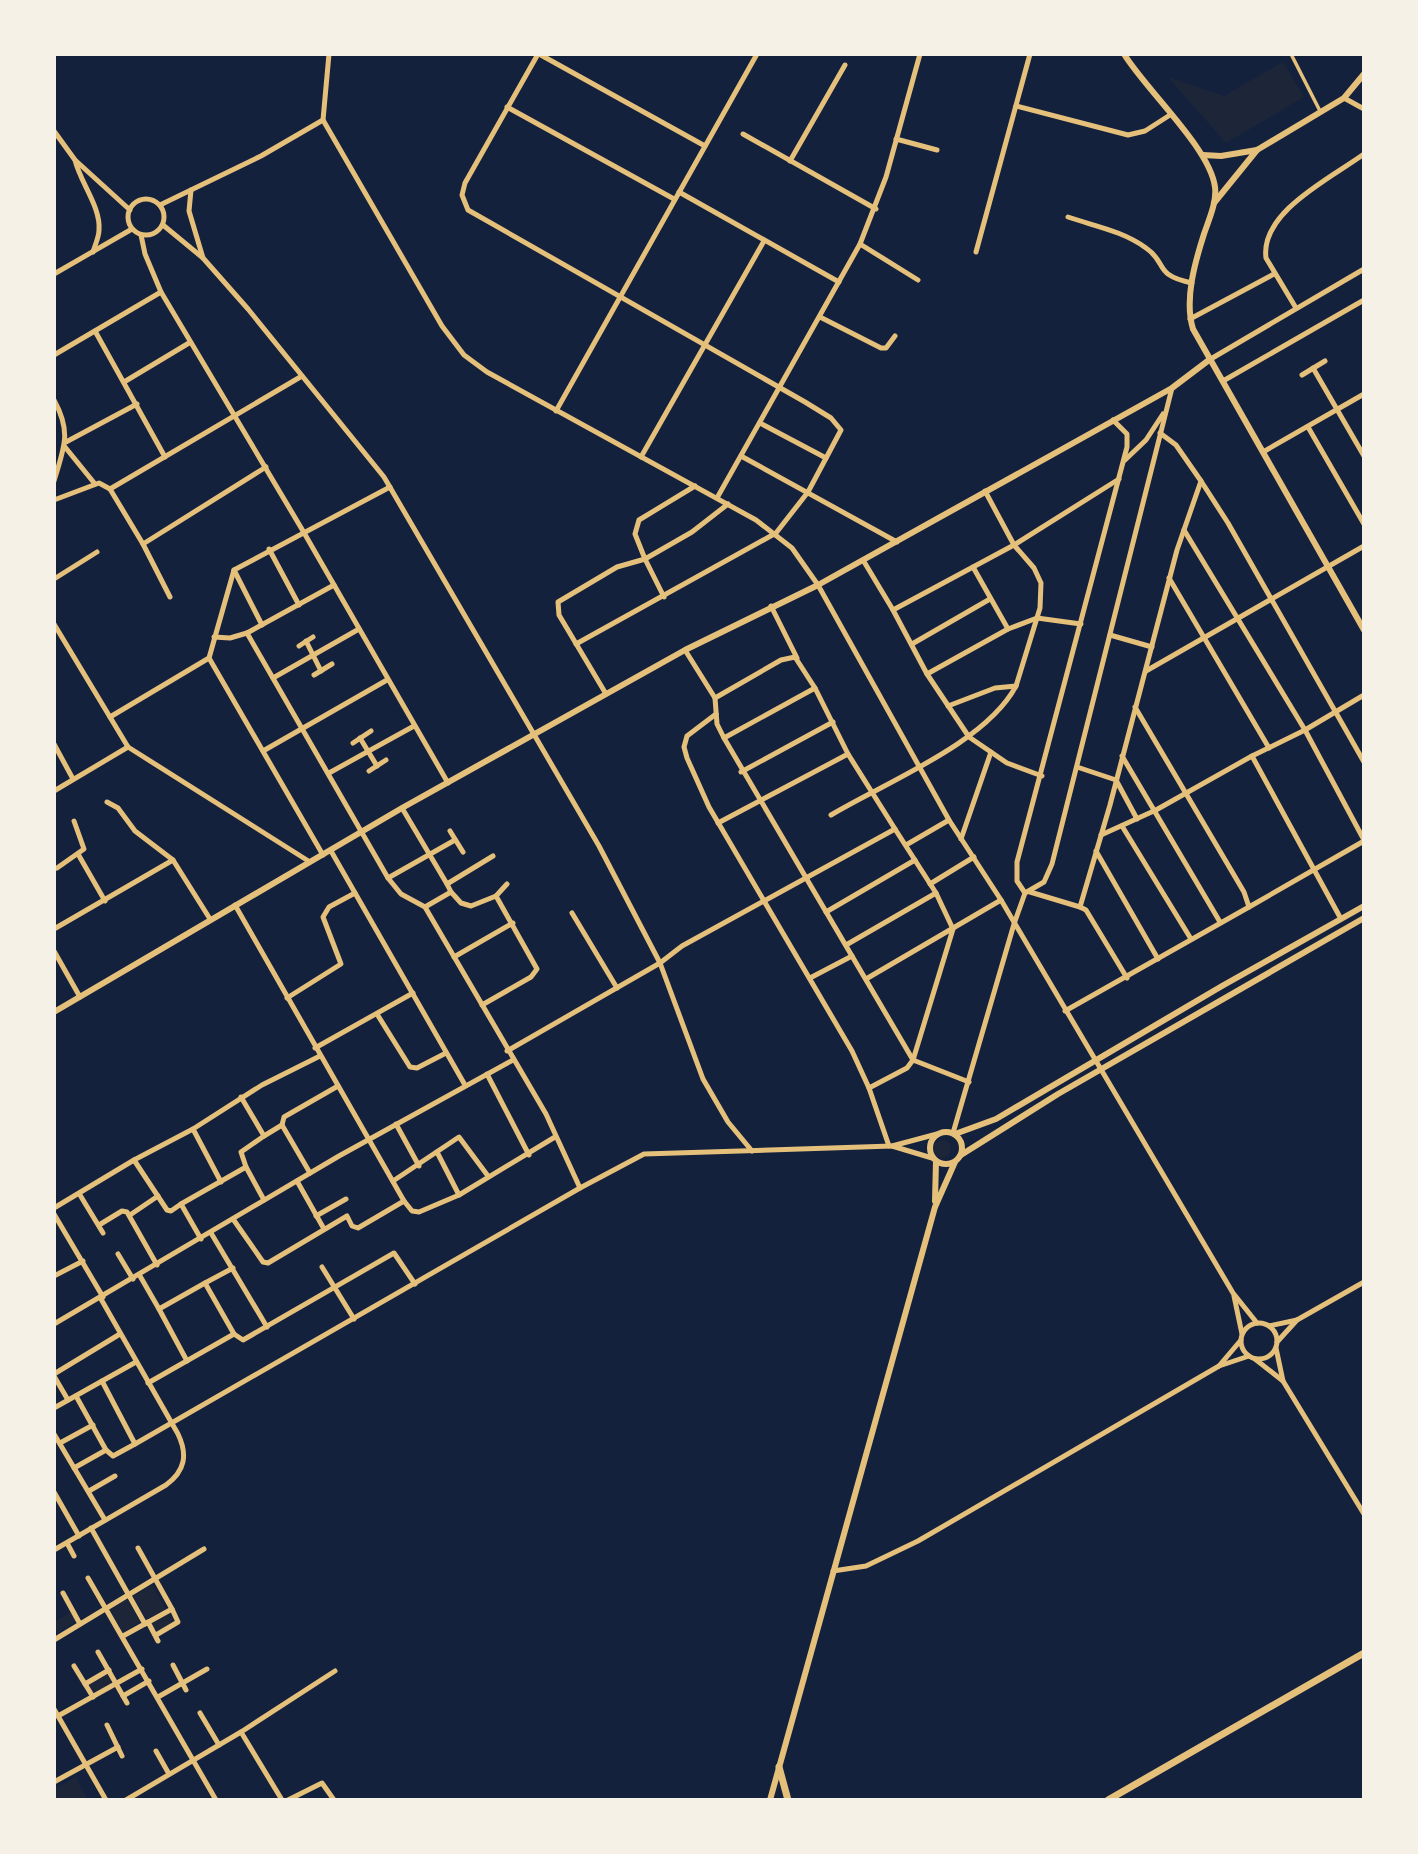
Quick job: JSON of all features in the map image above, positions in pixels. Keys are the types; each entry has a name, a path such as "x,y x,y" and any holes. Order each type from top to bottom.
{"main road":[{"path":"1108,1800 1364,1653"},
{"path":"779,1767 788,1800"}],"street":[{"path":"329,54 323,120 455,344 474,363 556,411 728,504 776,533 792,548 818,585 961,839 1000,900 1233,1293 1256,1323 1269,1326 1297,1320 1364,1282"},
{"path":"576,644 776,533 808,492 841,433 838,423 780,387 482,219 464,204 465,183 539,54 705,146"},
{"path":"556,411 757,54"},
{"path":"717,498 860,244 876,209 920,54"},
{"path":"976,252 1030,54"},
{"path":"1124,54 1203,155 1215,187 1214,203 1192,283 1190,319 1209,360 1364,630"},
{"path":"1291,54 1320,111"},
{"path":"790,161 845,65"},
{"path":"1214,203 1257,150 1344,98 1364,74"},
{"path":"1344,98 1364,109"},
{"path":"1016,106 1128,135 1145,131 1170,115"},
{"path":"507,107 674,199"},
{"path":"160,205 273,150 323,120"},
{"path":"54,131 57,142 130,210"},
{"path":"743,134 876,209"},
{"path":"896,139 937,150"},
{"path":"1203,155 1230,155 1257,150"},
{"path":"1296,309 1274,274 1265,249 1272,227 1278,218 1364,154"},
{"path":"75,160 80,180 95,209 99,229 93,252"},
{"path":"191,190 189,211 203,258"},
{"path":"679,192 839,282"},
{"path":"141,200 152,200 160,205 164,215 163,225 151,235 141,235 132,229 128,220 130,210 141,200"},
{"path":"1068,217 1128,237 1148,249 1162,271 1173,278 1192,283"},
{"path":"163,225 203,258 390,487 594,836 660,963 675,1012 703,1079 728,1122 752,1151"},
{"path":"54,274 132,229"},
{"path":"141,235 145,254 161,292 189,343 303,531 448,784"},
{"path":"641,457 764,242"},
{"path":"860,244 918,281"},
{"path":"54,1012 402,808 606,694 685,650 818,585 1172,388 1209,360 1364,269"},
{"path":"1190,319 1274,274"},
{"path":"54,355 161,292"},
{"path":"1223,381 1364,300"},
{"path":"820,317 881,348 886,348 895,336"},
{"path":"95,331 165,457"},
{"path":"124,382 189,343"},
{"path":"1302,374 1325,361"},
{"path":"1313,368 1364,456"},
{"path":"110,489 302,376"},
{"path":"954,1134 1013,924 1028,893 1044,882 1052,864 1172,388"},
{"path":"1263,452 1364,394"},
{"path":"54,400 65,421 65,444 54,481"},
{"path":"65,444 137,404"},
{"path":"1124,460 1146,440 1165,412"},
{"path":"1113,420 1128,435 1124,460 1016,869 1020,889 1086,910 1127,978"},
{"path":"760,423 826,458"},
{"path":"1308,426 1364,524"},
{"path":"1160,433 1176,445 1201,481 1364,762"},
{"path":"65,444 95,484 110,489 143,544 170,597"},
{"path":"741,456 897,542"},
{"path":"143,544 265,467"},
{"path":"893,610 1014,545 1119,479"},
{"path":"1080,907 1169,578 1201,481"},
{"path":"54,500 95,484"},
{"path":"664,597 635,534 639,520 695,486"},
{"path":"323,855 209,658 234,570 390,487"},
{"path":"831,815 969,737 1002,707 1016,685 1037,618 1041,583 1034,568 1014,545 985,491"},
{"path":"606,694 559,615 558,602 617,567 645,559 692,532 728,504"},
{"path":"1065,1011 1127,978 1364,840 1305,730 1184,530"},
{"path":"1146,671 1364,546"},
{"path":"269,549 299,605"},
{"path":"54,579 97,552"},
{"path":"863,560 927,674 969,737 1007,763 1042,776"},
{"path":"973,567 1008,629"},
{"path":"234,570 262,625"},
{"path":"1169,578 1269,748"},
{"path":"214,637 230,639 247,633 334,585"},
{"path":"912,644 990,599"},
{"path":"771,606 848,754 936,893 953,929 913,1060 907,1068 869,1088"},
{"path":"927,674 1008,629 1037,618 1081,624"},
{"path":"54,624 128,747 310,862"},
{"path":"273,678 359,629"},
{"path":"247,633 388,878 401,894 425,906 513,1060 580,1188"},
{"path":"1110,635 1152,647"},
{"path":"299,646 313,637"},
{"path":"306,641 321,671"},
{"path":"685,650 715,698 716,714 724,738 741,772 913,1060 969,1082"},
{"path":"110,717 209,658"},
{"path":"715,698 781,660 797,659"},
{"path":"314,675 331,664"},
{"path":"263,751 387,680"},
{"path":"948,706 995,688 1016,685"},
{"path":"724,738 815,688"},
{"path":"1101,835 1156,810 1364,695"},
{"path":"1135,707 1244,892 1249,907"},
{"path":"716,714 687,736 684,747 697,783 763,903 810,978 869,1088 891,1146"},
{"path":"741,772 832,722"},
{"path":"329,773 414,726"},
{"path":"353,743 371,731"},
{"path":"360,738 377,766"},
{"path":"54,744 73,779"},
{"path":"54,791 128,747"},
{"path":"961,839 991,752"},
{"path":"718,823 848,754"},
{"path":"1121,755 1220,922"},
{"path":"1252,757 1341,919"},
{"path":"369,771 386,760"},
{"path":"1077,767 1116,780 1137,819"},
{"path":"107,802 118,808 135,831 173,860 210,919"},
{"path":"402,808 451,892 461,903 471,906 496,895 506,884"},
{"path":"906,845 950,820"},
{"path":"57,868 78,854 84,846 74,821"},
{"path":"1122,826 1191,939"},
{"path":"507,1051 660,963 682,946 895,828"},
{"path":"450,831 463,852"},
{"path":"388,878 455,840"},
{"path":"331,851 465,1085"},
{"path":"1096,851 1158,960"},
{"path":"78,854 105,901"},
{"path":"447,884 493,856"},
{"path":"930,884 974,857"},
{"path":"54,929 173,860"},
{"path":"826,912 915,860"},
{"path":"425,906 451,892"},
{"path":"287,998 341,964 323,917 329,907 355,893"},
{"path":"846,945 936,893"},
{"path":"482,1004 531,977 537,970 496,895"},
{"path":"866,979 1000,900"},
{"path":"235,905 409,1209 419,1212 460,1195 555,1137"},
{"path":"76,1396 106,1450 113,1456 639,1155 891,1146 937,1134 954,1134 996,1119 1364,906"},
{"path":"572,913 617,988"},
{"path":"770,1800 935,1207 955,1162 961,1155 1100,1071 1364,918"},
{"path":"454,957 513,923"},
{"path":"54,951 80,997"},
{"path":"810,978 852,956"},
{"path":"315,1048 413,993"},
{"path":"377,1014 410,1067 417,1068 446,1053"},
{"path":"54,1208 80,1195 134,1160 193,1129 241,1097 320,1056"},
{"path":"54,1324 369,1139 513,1060"},
{"path":"487,1074 530,1154"},
{"path":"310,1173 282,1125 284,1117 338,1086"},
{"path":"241,1097 264,1136"},
{"path":"396,1124 419,1166"},
{"path":"264,1200 246,1167 242,1151 282,1125"},
{"path":"193,1129 221,1182"},
{"path":"935,1207 934,1159 930,1142 937,1134"},
{"path":"954,1134 962,1143 961,1155"},
{"path":"393,1181 462,1138 488,1176"},
{"path":"891,1146 945,1165 955,1162"},
{"path":"437,1152 460,1195"},
{"path":"134,1160 169,1211 246,1167"},
{"path":"297,1181 324,1229"},
{"path":"80,1195 103,1233"},
{"path":"130,1215 158,1196"},
{"path":"316,1216 346,1199"},
{"path":"339,1203 352,1226 358,1228 404,1201"},
{"path":"181,1205 201,1239"},
{"path":"99,1225 122,1211 130,1215 157,1265"},
{"path":"54,1214 83,1261 120,1334 172,1424 185,1453 178,1474 166,1485 54,1550"},
{"path":"233,1219 265,1263 347,1216"},
{"path":"211,1233 267,1327"},
{"path":"205,1283 234,1334 243,1340 394,1253 415,1284"},
{"path":"118,1254 133,1279"},
{"path":"54,1276 83,1261"},
{"path":"322,1267 354,1320"},
{"path":"159,1309 233,1268"},
{"path":"139,1276 187,1361"},
{"path":"1233,1293 1242,1337 1252,1357 1283,1381"},
{"path":"833,1571 866,1566 918,1541 1219,1366 1252,1357 1267,1357 1297,1320"},
{"path":"1219,1366 1256,1323"},
{"path":"1269,1326 1283,1381 1364,1514"},
{"path":"68,1400 54,1375 120,1334"},
{"path":"148,1383 234,1334"},
{"path":"54,1408 136,1362"},
{"path":"102,1381 135,1444"},
{"path":"60,1443 93,1425"},
{"path":"54,1434 105,1520"},
{"path":"74,1468 106,1450"},
{"path":"89,1491 115,1476"},
{"path":"54,1492 79,1536"},
{"path":"54,1510 61,1506"},
{"path":"91,1528 157,1638 178,1622 138,1548"},
{"path":"67,1543 74,1556"},
{"path":"55,1636 130,1595 204,1549"},
{"path":"88,1578 216,1800"},
{"path":"63,1593 80,1624"},
{"path":"123,1636 172,1609"},
{"path":"98,1652 127,1703"},
{"path":"173,1665 186,1690"},
{"path":"74,1667 93,1697"},
{"path":"58,1716 142,1669"},
{"path":"158,1697 207,1669"},
{"path":"85,1684 109,1670"},
{"path":"126,1800 241,1732 335,1671"},
{"path":"123,1696 149,1681"},
{"path":"54,1709 104,1797 94,1800"},
{"path":"200,1713 219,1745"},
{"path":"107,1725 122,1756"},
{"path":"241,1732 283,1799 322,1783 334,1800"},
{"path":"54,1782 118,1747"},
{"path":"156,1751 169,1774"}],"shaded area":[{"path":"1283,62 1304,97 1226,143 1168,77 1224,96"},
{"path":"938,1140 946,1140 951,1149 949,1156 938,1158 933,1153 933,1145"},
{"path":"152,1585 166,1609 147,1619 133,1596"},
{"path":"127,1599 140,1622 123,1632 109,1610"},
{"path":"71,1612 76,1622 57,1633 54,1622"},
{"path":"169,1612 175,1623 156,1634 149,1623"},
{"path":"107,1673 112,1683 93,1693 87,1684"},
{"path":"76,1777 88,1800 54,1800 54,1789"}]}
